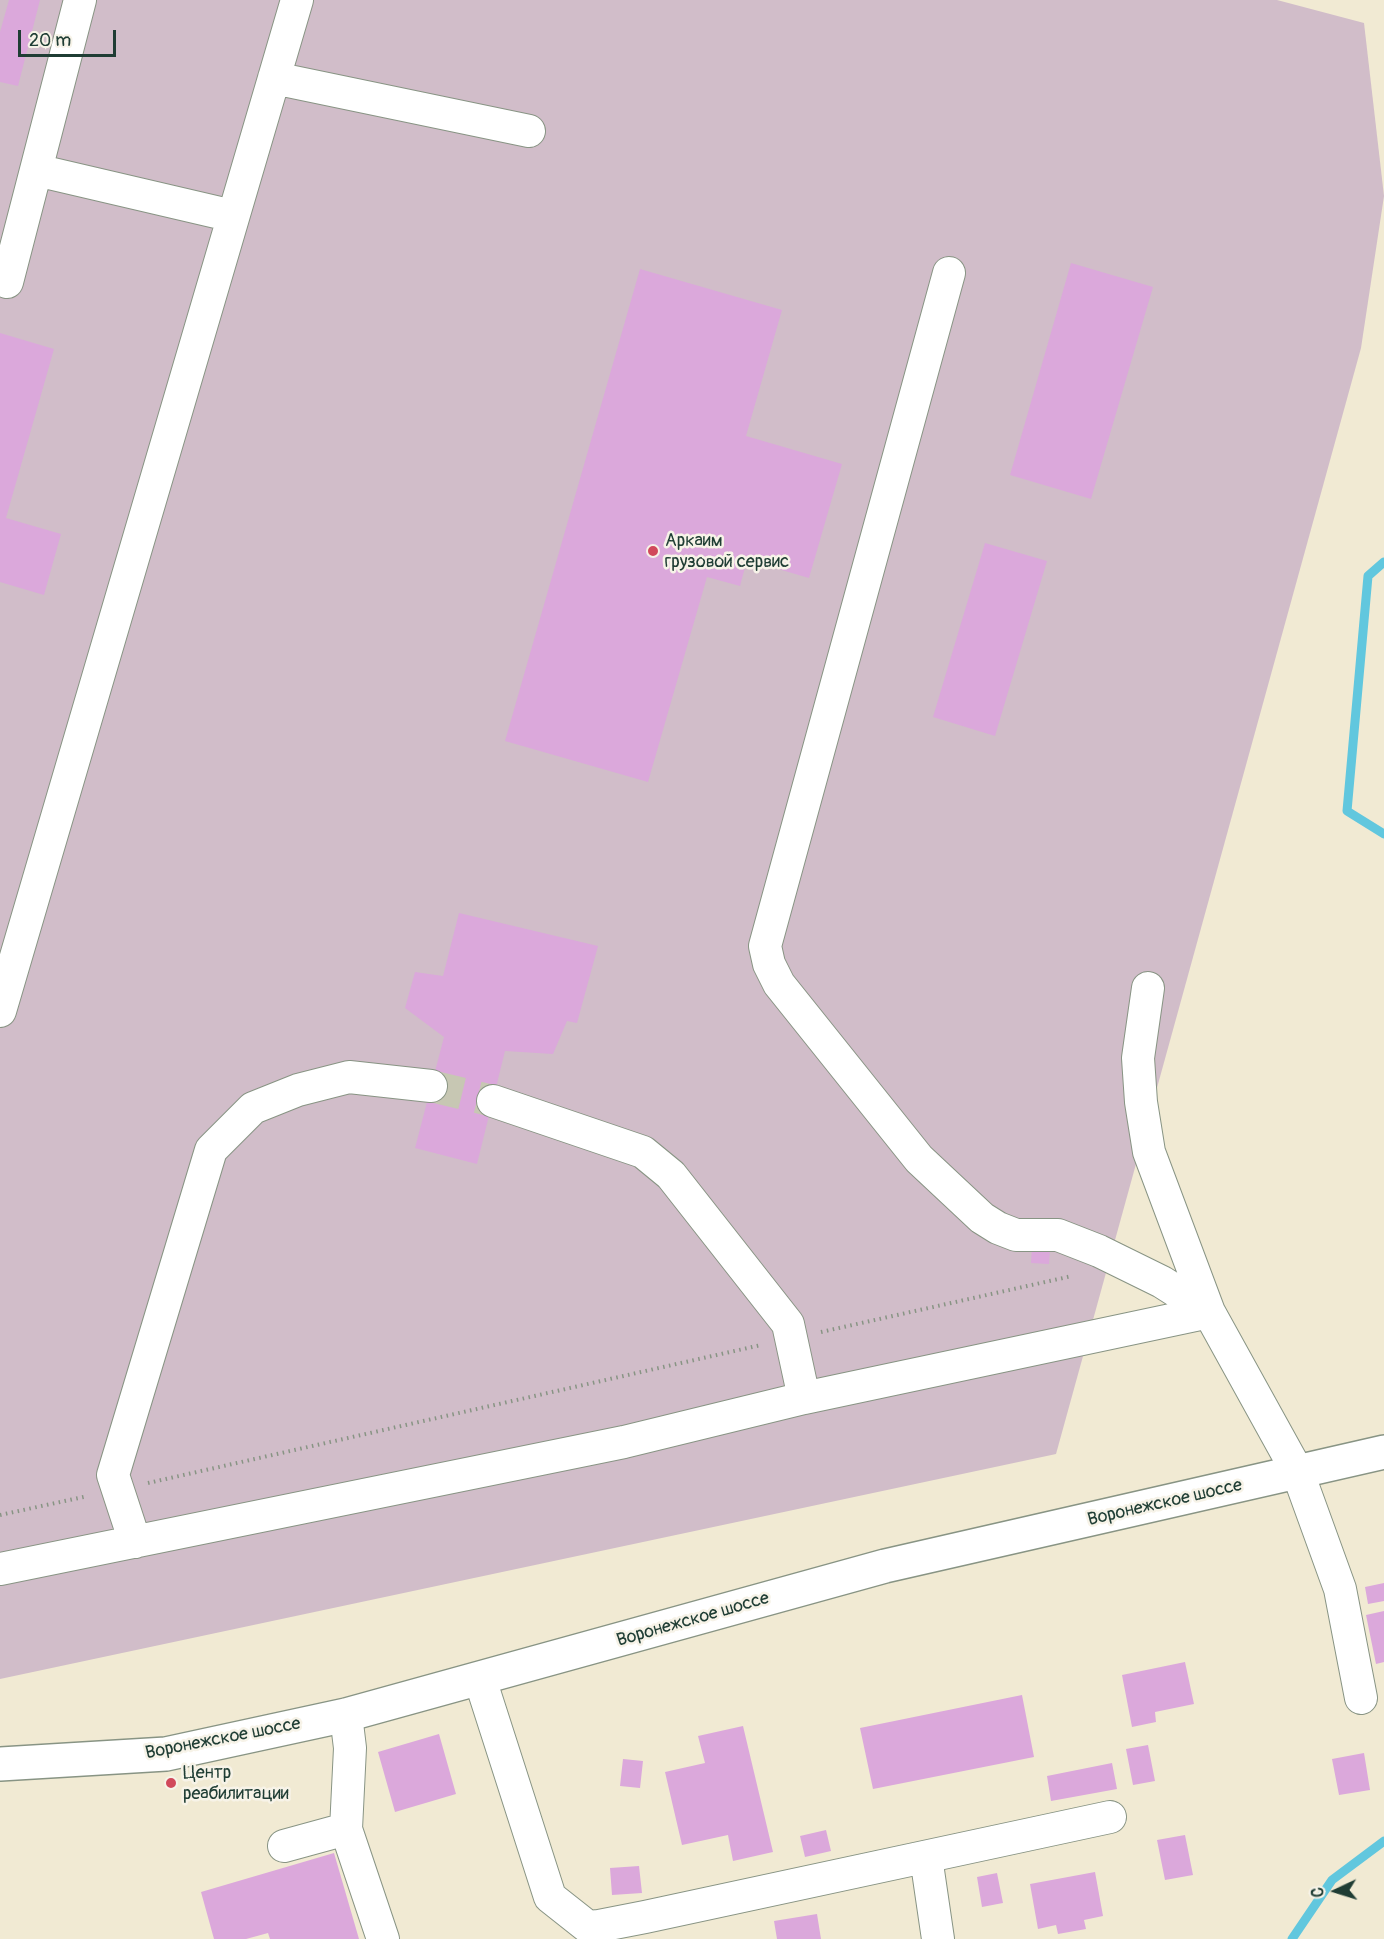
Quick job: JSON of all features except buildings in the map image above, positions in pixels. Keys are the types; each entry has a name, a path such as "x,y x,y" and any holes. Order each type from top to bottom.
{"main road":[{"name":"Воронежское шоссе","path":"0,1764 166,1754 346,1715 885,1566 1384,1452"}],"lane":[{"path":"7,282 80,0"},
{"path":"0,1011 297,0"},
{"path":"274,78 529,131"},
{"path":"36,170 233,216"},
{"path":"949,273 765,946 768,964 779,984 919,1159 982,1218 1016,1235 1058,1235 1099,1251 1162,1282 1209,1312"},
{"path":"1148,988 1138,1058 1141,1102 1149,1152 1209,1312 1298,1473 1340,1589 1361,1698"},
{"path":"135,1542 113,1475 211,1150 253,1108 298,1090 349,1077 431,1086"},
{"path":"493,1101 643,1152 671,1175 788,1324 804,1398"},
{"path":"0,1569 624,1442 804,1398 1209,1312"},
{"path":"480,1679 550,1897 581,1932 588,1927 645,1917 1110,1817"},
{"path":"346,1715 350,1748 346,1829 383,1939"},
{"path":"284,1846 346,1829"},
{"path":"926,1857 938,1939"}],"path":[{"path":"0,1515 1125,1265"}],"shaded area":[{"path":"0,0 1277,0 1364,23 1384,196 1361,348 1056,1454 0,1679"}],"waterway":[{"path":"1384,562 1368,576 1347,811 1384,834"},
{"path":"1292,1939 1332,1880 1384,1841"}],"tunnel":[{"path":"431,1086 493,1101"}],"place":[{"name":"Аркаим грузовой сервис","path":"653,551"},
{"name":"Центр реабилитации","path":"171,1783"}]}
